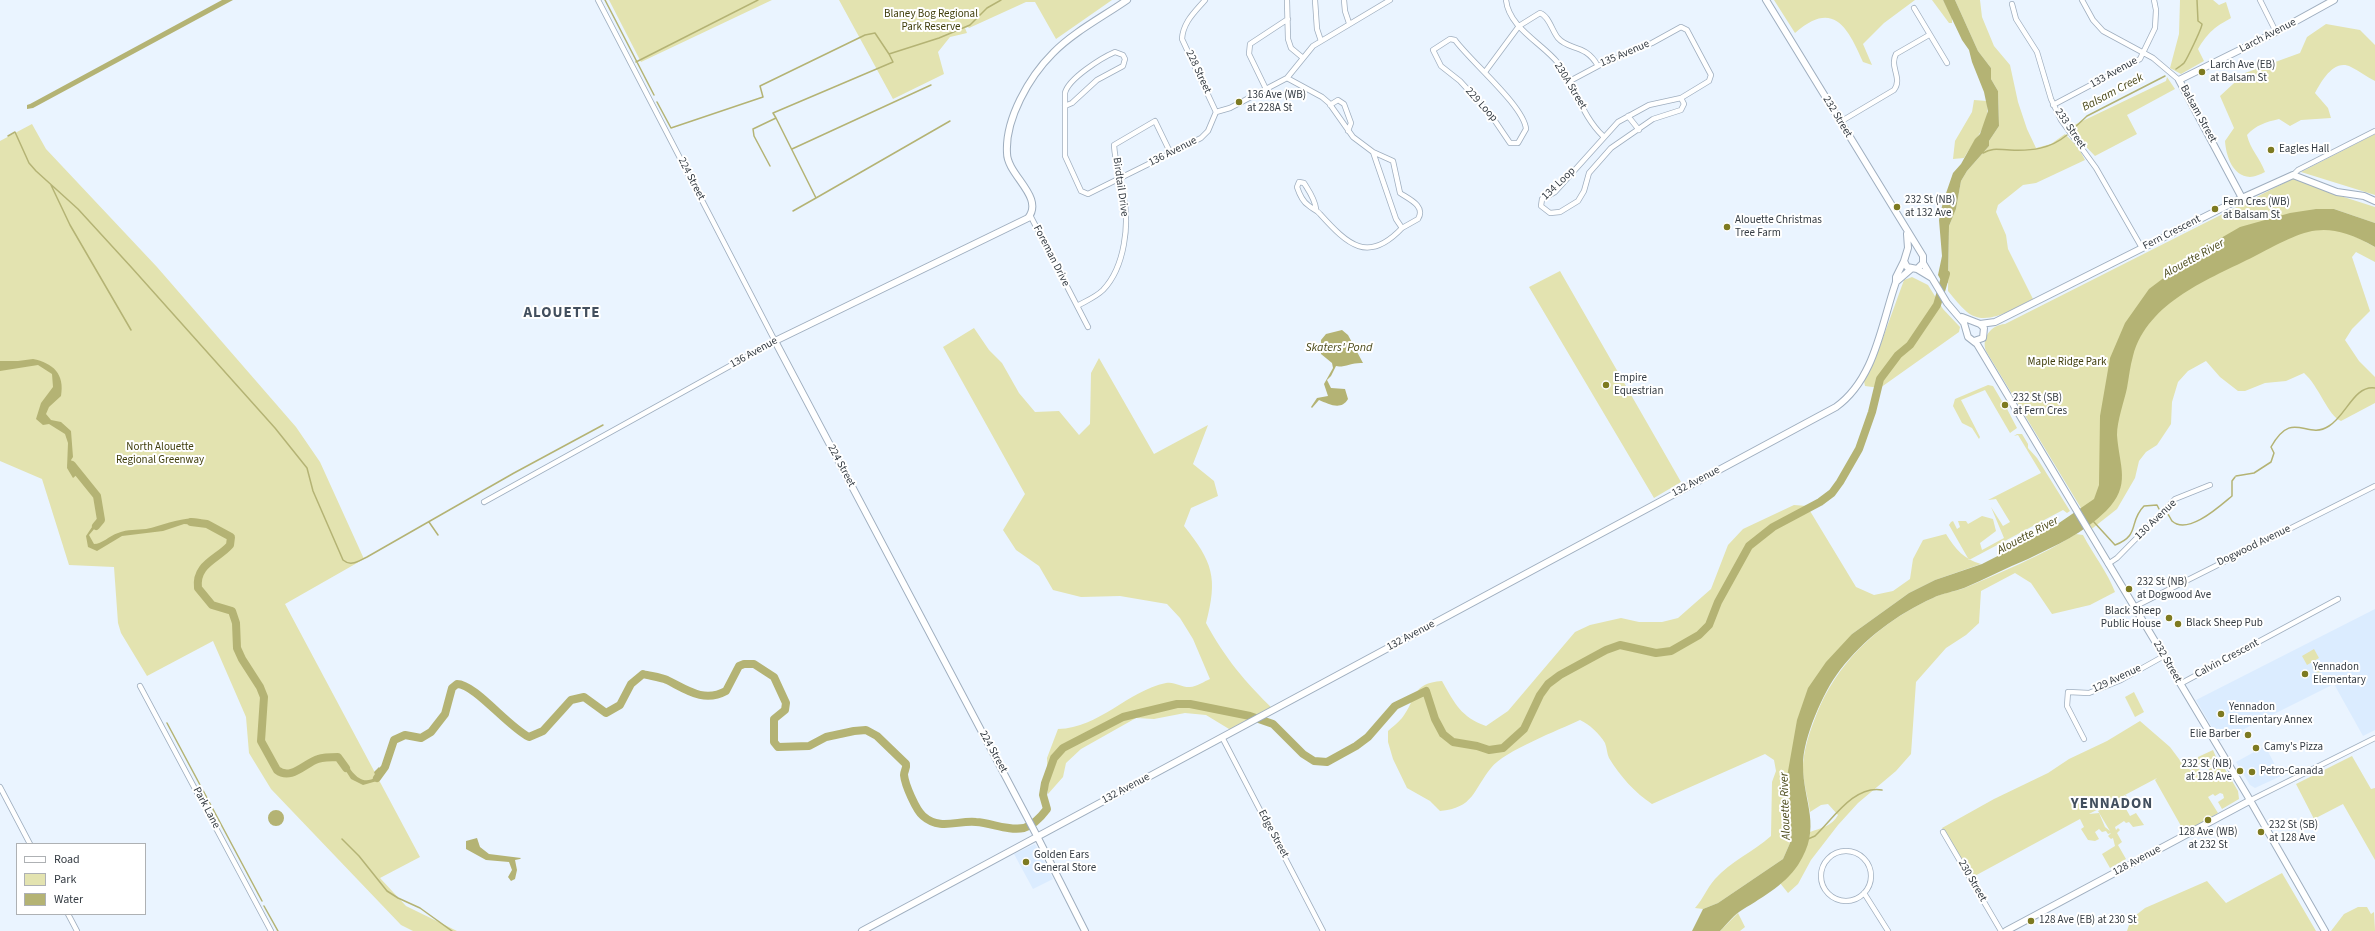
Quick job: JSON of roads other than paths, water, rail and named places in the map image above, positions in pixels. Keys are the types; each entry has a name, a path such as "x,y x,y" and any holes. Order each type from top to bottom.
{"street":[{"name":"224 Street","path":"598,0 775,341 1036,833 1085,931"},
{"name":"Foreman Drive","path":"1088,326 1030,215 1033,207 1032,200 1012,172 1006,154 1016,106 1053,53 1127,0"},
{"name":"228 Street","path":"1205,0 1186,22 1182,31 1182,39 1216,112"},
{"path":"1287,0 1291,48 1303,58"},
{"path":"1315,0 1317,29 1321,41"},
{"path":"1344,0 1345,11 1349,23"},
{"path":"1216,112 1230,108 1287,78 1313,46 1349,23 1390,0"},
{"name":"230A Street","path":"1506,0 1510,14 1519,26 1558,63 1594,127 1603,136"},
{"name":"232 Street","path":"1766,0 1907,234 1919,251"},
{"name":"Balsam Street","path":"2082,0 2094,20 2103,31 2162,64 2179,80 2242,198"},
{"name":"133 Avenue","path":"2053,104 2136,62 2143,54 2155,28 2156,10 2154,0"},
{"path":"2260,0 2276,32"},
{"name":"Larch Avenue","path":"2179,80 2276,32 2334,0"},
{"name":"233 Street","path":"2012,4 2016,19 2038,52 2053,104 2061,120 2096,168 2142,248"},
{"path":"1914,8 1947,63"},
{"path":"1485,72 1519,26 1537,13 1545,15 1560,40 1590,53 1598,66"},
{"path":"1266,89 1248,54 1250,44 1288,19"},
{"name":"135 Avenue","path":"1568,82 1598,66 1652,43 1681,27 1687,30 1710,70 1711,76"},
{"path":"1840,122 1894,90 1898,81 1893,62 1896,54 1929,35"},
{"name":"229 Loop","path":"1450,39 1455,40 1462,50 1485,72 1505,94 1526,126 1525,131 1515,144 1510,143 1494,118 1470,92 1441,66 1433,50 1450,39"},
{"path":"1115,52 1123,55 1125,63 1123,66 1097,80 1072,103 1065,106 1066,88 1080,75 1108,55 1115,52"},
{"name":"134 Loop","path":"1681,98 1684,104 1681,110 1653,119 1611,148 1590,173 1584,191 1578,201 1555,214 1543,209 1540,203 1542,199 1554,192 1603,136 1618,122 1648,105 1681,98 1708,80 1711,76"},
{"path":"1287,78 1322,97 1330,105 1348,131 1373,152 1393,161 1400,193 1417,203 1420,211 1418,219 1402,228 1384,244 1376,247 1365,248 1349,242 1335,230 1316,209 1305,203 1297,187 1299,182 1304,183 1314,200 1316,209"},
{"path":"1330,105 1338,100 1344,104 1352,123 1348,131"},
{"name":"136 Avenue","path":"1065,106 1065,156 1081,191 1086,194 1171,154 1205,135 1216,112"},
{"path":"1628,116 1638,130"},
{"name":"Birdtail Drive","path":"1077,306 1103,289 1117,266 1125,222 1124,194 1119,178 1114,146 1155,121 1171,154"},
{"path":"2375,131 2298,170 2293,175 2337,192 2364,196 2375,201"},
{"path":"1373,152 1396,220 1402,228"},
{"name":"Fern Crescent","path":"1977,324 1995,322 2242,198 2293,175"},
{"name":"136 Avenue","path":"484,502 775,341 1023,221 1030,215"},
{"path":"1907,234 1907,253 1904,261 1914,269 1933,280"},
{"path":"1907,253 1912,250 1919,251 1923,256 1923,263 1948,304 1960,317 1967,330 1968,338 1974,341 1984,336"},
{"name":"132 Avenue","path":"862,931 1036,833 1239,729 1836,407 1850,397 1870,362 1896,282 1896,277 1904,261"},
{"path":"1896,282 1923,263"},
{"path":"1960,317 1984,328 1982,354"},
{"name":"Fern Crescent","path":"1984,336 1995,322"},
{"path":"1967,330 1977,324"},
{"name":"232 Street","path":"1974,341 2251,800 2325,931"},
{"name":"130 Avenue","path":"2108,564 2117,558 2175,499 2210,485"},
{"name":"Dogwood Avenue","path":"2134,607 2375,486"},
{"name":"Calvin Crescent","path":"2180,684 2338,599"},
{"name":"129 Avenue","path":"2084,739 2067,706 2068,692 2089,692 2121,680 2164,656"},
{"name":"Park Lane","path":"140,686 271,931"},
{"name":"Edge Street","path":"1222,737 1323,931"},
{"name":"128 Avenue","path":"2006,931 2251,800 2375,738"},
{"path":"0,787 29,843"},
{"name":"230 Street","path":"1943,832 2001,931"},
{"path":"1847,851 1862,857 1867,863 1871,874 1870,883 1864,893 1849,900 1841,900 1830,895 1825,888 1821,877 1824,865 1828,858 1839,852 1847,851"},
{"path":"1864,893 1888,931"},
{"path":"69,915 77,931"}],"water":[{"path":"222,0 233,0 33,108 27,109 27,105"},
{"path":"1943,0 1955,0 1978,51 1991,68 1991,79 1998,91 1999,126 1989,141 1989,146 1967,171 1961,181 1956,209 1949,226 1948,282 1944,286 1938,275 1942,256 1939,220 1943,202 1953,173 1961,164 1975,139 1980,134 1988,111 1984,92 1972,62 1969,50 1962,40"},
{"name":"Alouette River","path":"2316,209 2334,209 2375,223 2375,247 2341,232 2327,230 2301,234 2201,283 2166,306 2152,320 2141,337 2133,356 2119,418 2117,435 2122,475 2119,493 2114,502 2097,519 2069,538 1972,585 1937,596 1920,604 1882,628 1849,659 1827,690 1815,716 1806,742 1803,765 1811,827 1805,851 1798,865 1778,886 1739,912 1720,931 1692,931 1703,909 1718,903 1783,859 1790,843 1787,777 1797,720 1808,688 1826,662 1852,634 1909,593 1935,580 1982,564 2059,523 2094,499 2099,485 2100,416 2110,358 2125,323 2149,289 2202,249 2240,227 2290,213"},
{"name":"Skaters' Pond","path":"1342,330 1348,335 1363,363 1336,366 1331,376 1327,380 1331,388 1345,389 1348,399 1345,403 1335,406 1319,400 1312,408 1311,407 1317,398 1328,396 1324,384 1333,368 1332,363 1321,354 1321,340 1326,334"},
{"path":"33,359 46,363 56,371 59,376 62,388 61,396 49,407 46,414 51,420 61,422 71,431 73,457 71,460 80,472 73,478 67,468 68,443 65,434 49,424 43,425 36,419 41,403 53,387 52,374 38,365 0,371 0,361"},
{"path":"98,518 102,519 89,535 94,544 100,543 115,534 125,531 146,529 180,520 194,518 201,519 200,525 184,524 163,531 122,536 97,551 88,547 86,536"},
{"path":"343,758 352,772 360,779 370,780 376,777 374,772 379,767 384,773 377,781 363,785 351,779 339,760"},
{"path":"273,810 279,810 284,815 282,824 279,826 273,826 268,821 268,815"},
{"path":"477,838 480,847 489,854 521,858 515,860 517,870 515,879 511,881 508,877 512,870 509,862 486,860 466,849 466,841"}],"waterway":[{"path":"605,0 654,95"},
{"path":"636,62 758,0"},
{"path":"657,102 671,128 763,97 760,86 865,35 875,33 889,54 939,38 970,25 987,8 1001,0"},
{"name":"Balsam Creek","path":"2176,69 2186,60 2202,24 2198,21 2197,0"},
{"path":"770,166 754,136 753,129 776,118 773,113 893,62 889,54"},
{"name":"Balsam Creek","path":"2072,130 2087,116 2165,76"},
{"path":"792,149 931,85"},
{"path":"776,118 816,198 793,211"},
{"path":"816,198 950,121"},
{"path":"8,136 15,132 29,163 78,209 132,268 275,428 307,468 313,491 343,560 346,562 355,563 367,557 514,473 603,425"},
{"name":"Balsam Creek","path":"1983,153 1993,149 2026,150 2040,148 2061,140 2067,135"},
{"path":"51,185 70,225 131,330"},
{"path":"377,778 385,767 394,740 405,735 421,738 431,732 445,714 452,688 457,684 473,691 511,724 529,737 543,731 571,700 584,697 606,713 620,705 631,684 643,674 664,679 696,694 710,696 726,691 739,666 744,664 754,664 774,677 786,703 785,710 774,719 774,742 778,747 809,746 826,737 866,730 877,736 906,764 904,775 906,785 920,813 929,820 942,824 969,822 1006,828 1018,829 1028,827 1047,809 1043,795 1045,783 1054,758 1063,748 1123,717 1177,704 1190,704 1250,716 1273,724 1303,754 1314,761 1327,762 1356,746 1368,737 1395,706 1426,691 1435,719 1443,734 1453,742 1477,746 1489,750 1503,748 1524,729 1540,695 1548,684 1560,675 1606,650 1620,645 1656,653 1671,651 1699,635 1709,625 1718,602 1749,546 1773,527 1820,502 1832,493 1840,482 1859,449 1872,412 1880,379 1898,355 1910,345 1937,305 1946,274"},
{"path":"2236,476 2254,473 2271,462 2274,453 2271,447 2286,429 2293,427 2321,430 2335,421 2361,391 2368,388 2375,388"},
{"path":"72,465 97,496 101,520 96,526"},
{"path":"2167,513 2172,521 2179,525 2187,525 2204,518 2232,496 2232,481 2235,477"},
{"path":"2093,521 2115,545 2128,537 2136,517 2144,506 2157,505 2159,509"},
{"path":"191,522 207,524 231,537 230,545 208,563 200,573 198,588 212,605 232,611 236,623 237,648 242,659 260,687 264,697 261,741 277,770 282,773 293,772 313,761 330,757 338,757 346,768"},
{"path":"429,522 438,535"},
{"path":"167,723 262,901"},
{"path":"1808,839 1815,836 1853,798 1872,790 1882,790"},
{"path":"342,839 359,856 387,891 420,908 452,931"},
{"path":"264,906 278,931"}],"place":[{"name":"Larch Ave (EB) at Balsam St","path":"2202,72"},
{"name":"136 Ave (WB) at 228A St","path":"1239,102"},
{"name":"Eagles Hall","path":"2271,150"},
{"name":"232 St (NB) at 132 Ave","path":"1897,207"},
{"name":"Fern Cres (WB) at Balsam St","path":"2215,209"},
{"name":"Alouette Christmas Tree Farm","path":"1727,227"},
{"name":"Empire Equestrian","path":"1606,385"},
{"name":"232 St (SB) at Fern Cres","path":"2005,405"},
{"name":"232 St (NB) at Dogwood Ave","path":"2129,589"},
{"name":"Black Sheep Public House","path":"2169,618"},
{"name":"Black Sheep Pub","path":"2178,624"},
{"name":"Yennadon Elementary","path":"2305,674"},
{"name":"Yennadon Elementary Annex","path":"2221,714"},
{"name":"Elie Barber","path":"2248,735"},
{"name":"Camy's Pizza","path":"2256,748"},
{"name":"232 St (NB) at 128 Ave","path":"2240,771"},
{"name":"Petro-Canada","path":"2252,772"},
{"name":"128 Ave (WB) at 232 St","path":"2208,820"},
{"name":"232 St (SB) at 128 Ave","path":"2261,832"},
{"name":"Golden Ears General Store","path":"1026,862"},
{"name":"128 Ave (EB) at 230 St","path":"2031,921"}],"district":[{"name":"ALOUETTE","path":"562,314"},
{"name":"YENNADON","path":"2112,805"}],"park label":[{"name":"Blaney Bog Regional Park Reserve","path":"931,21"},
{"name":"Maple Ridge Park","path":"2067,363"},
{"name":"North Alouette Regional Greenway","path":"160,454"}]}
